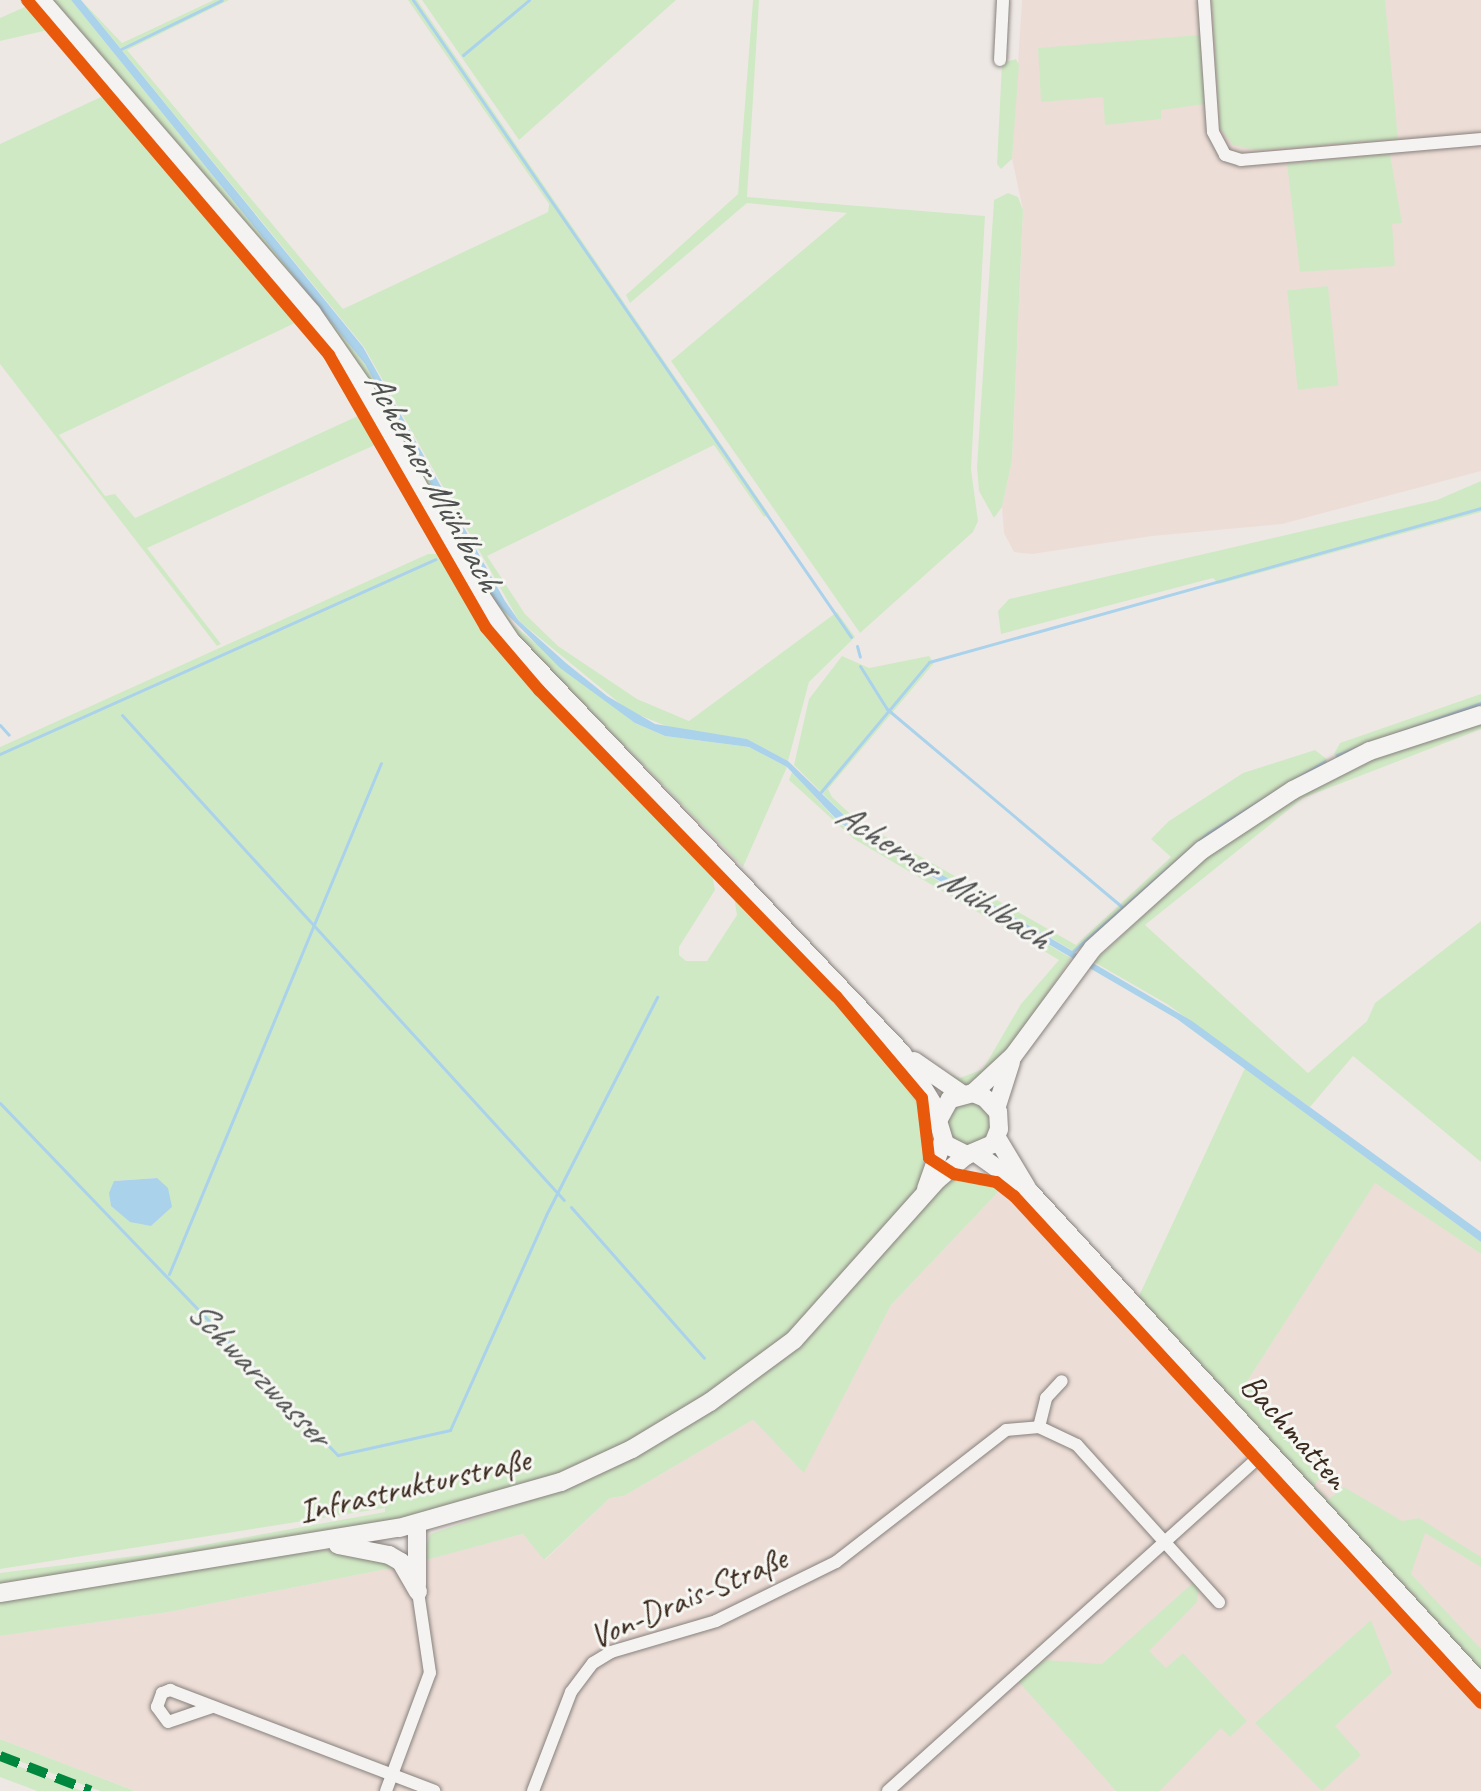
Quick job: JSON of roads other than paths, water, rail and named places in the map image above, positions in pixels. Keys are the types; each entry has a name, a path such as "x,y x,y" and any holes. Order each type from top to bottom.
{"street":[{"path":"41,0 312,313 362,385 474,586 511,641 902,1053 939,1114 943,1141 925,1192"},
{"path":"1000,60 1003,0"},
{"path":"1204,0 1213,132 1225,155 1241,160 1481,139"},
{"path":"939,1114 1013,1056 1073,970 1181,867 1256,812 1370,751 1481,715"},
{"path":"902,1053 996,1109"},
{"path":"1013,1056 996,1109 997,1138 1029,1191"},
{"path":"925,1192 997,1138"},
{"path":"943,1141 972,1155 1029,1191"},
{"name":"Bachmatten","path":"1029,1191 1481,1683"},
{"name":"Infrastrukturstraße","path":"0,1593 242,1556 408,1526 561,1482 632,1449 710,1402 794,1340 925,1192"},
{"path":"1062,1381 1046,1398 1039,1427 1077,1445 1219,1602"},
{"name":"Von-Drais-Straße","path":"533,1791 571,1692 593,1663 778,1593 864,1544 995,1436 1022,1426 1039,1427"},
{"path":"888,1791 1268,1449"},
{"path":"401,1562 408,1526"},
{"path":"386,1791 430,1673 408,1526"},
{"path":"316,1543 380,1551 401,1562 418,1592"},
{"path":"212,1707 434,1791"}],"water":[{"name":"Acherner Mühlbach","path":"71,0 81,0 363,347 505,601 519,621 566,663 607,696 655,724 747,739 788,761 850,821 1192,1021 1481,1232 1481,1242 1177,1019 840,823 787,767 749,747 665,736 635,723 560,668 497,604 365,364"},
{"path":"157,1178 168,1188 172,1207 151,1226 130,1222 111,1206 109,1193 114,1181"}],"waterway":[{"path":"121,49 222,0"},
{"path":"413,0 851,637"},
{"path":"463,55 529,0"},
{"path":"820,793 929,662 1481,508"},
{"name":"Acherner Mühlbach","path":"0,754 435,559"},
{"path":"857,646 860,657"},
{"path":"860,666 887,709 1122,907"},
{"path":"1337,755 1481,703"},
{"path":"122,715 564,1200"},
{"path":"0,725 9,735"},
{"path":"1071,953 1208,833 1325,761"},
{"path":"169,1274 381,763"},
{"name":"Schwarzwasser","path":"0,1103 338,1455 450,1430 546,1215 657,997"},
{"path":"571,1207 704,1358"}]}
